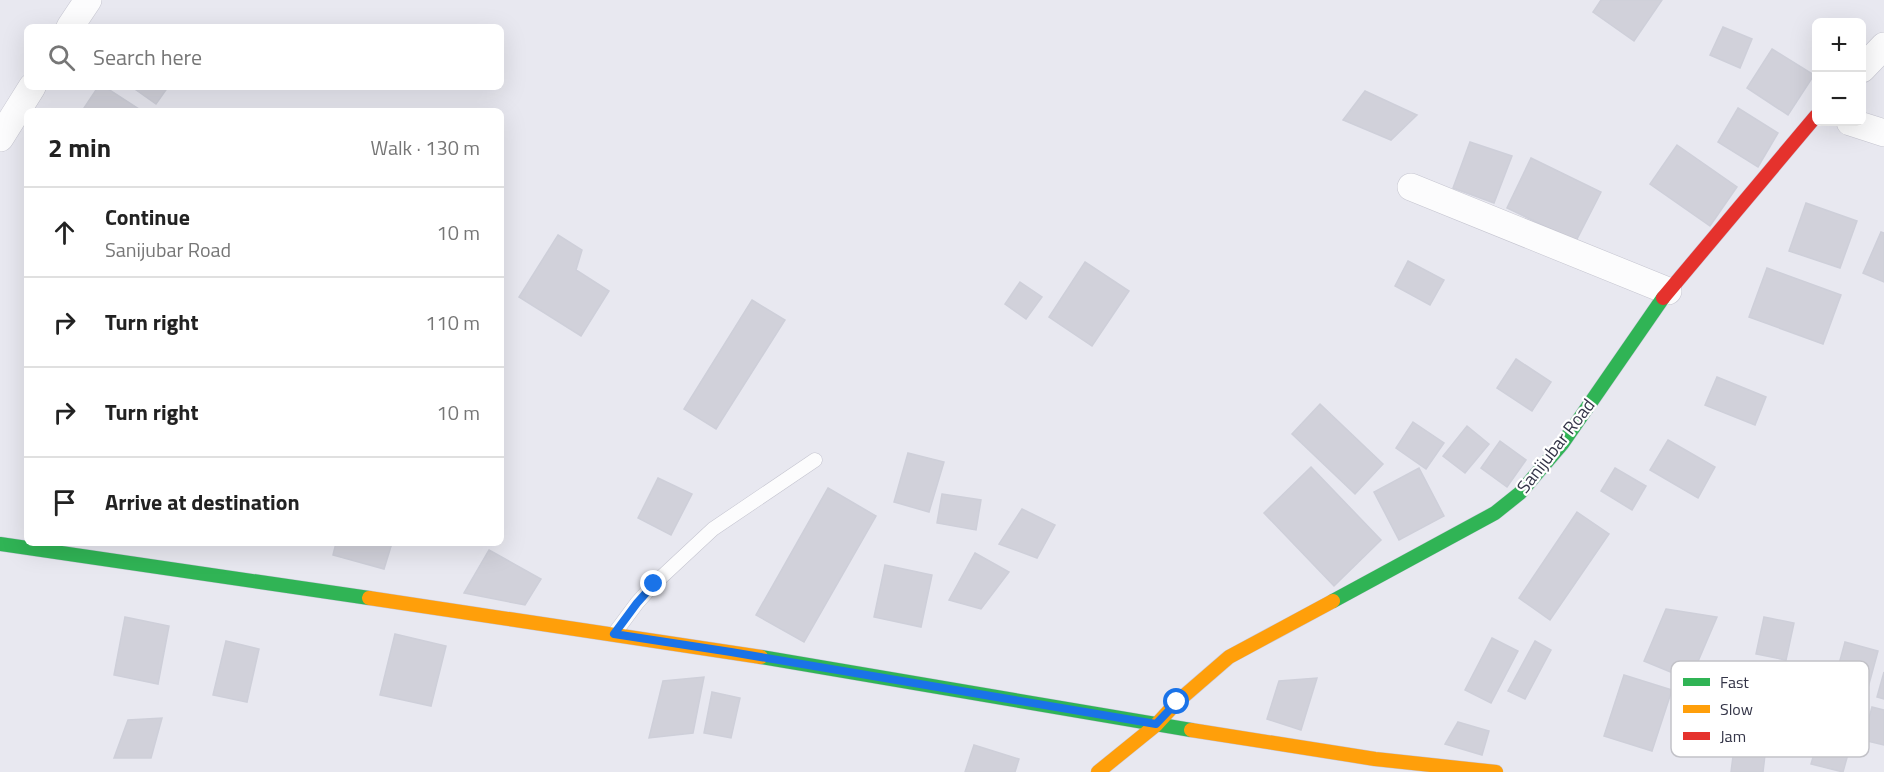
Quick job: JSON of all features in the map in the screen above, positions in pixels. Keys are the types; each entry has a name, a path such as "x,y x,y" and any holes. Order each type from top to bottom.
{"street":[{"path":"72,24 88,0"},
{"path":"1866,65 1884,46"},
{"path":"0,138 30,90"},
{"name":"Sanijubar Road","path":"1098,772 1156,724 1177,702 1229,657 1495,513 1520,493 1562,444 1668,291 1812,121"},
{"path":"1862,126 1884,133"},
{"path":"1411,187 1668,291"},
{"path":"0,544 122,556 743,654 1375,759 1496,772"}],"lane":[{"path":"614,634 648,590 713,530 815,460"}],"building":[{"path":"1601,0 1662,0 1634,41 1593,12"},
{"path":"1723,27 1752,39 1740,68 1710,55"},
{"path":"1772,49 1812,74 1812,78 1788,115 1747,88"},
{"path":"96,90 110,90 137,108 84,108"},
{"path":"136,90 166,90 156,104"},
{"path":"1365,91 1417,115 1391,140 1343,120"},
{"path":"1738,108 1778,133 1758,167 1718,142"},
{"path":"1470,142 1512,156 1494,203 1453,188"},
{"path":"1677,145 1737,187 1710,226 1650,184"},
{"path":"1531,158 1601,192 1576,241 1507,208"},
{"path":"1806,203 1857,221 1840,268 1789,251"},
{"path":"1881,232 1884,233 1884,282 1863,273"},
{"path":"558,235 582,250 576,270 609,291 581,336 519,297"},
{"path":"1408,261 1444,280 1430,305 1395,286"},
{"path":"1085,262 1129,291 1092,346 1049,317"},
{"path":"1767,268 1841,295 1823,344 1749,317"},
{"path":"1020,282 1042,297 1026,319 1005,304"},
{"path":"752,300 785,320 716,429 684,409"},
{"path":"1516,359 1551,382 1532,411 1497,388"},
{"path":"1717,377 1766,397 1755,425 1705,405"},
{"path":"1320,404 1383,464 1355,494 1292,434"},
{"path":"1413,422 1444,443 1426,469 1396,448"},
{"path":"1467,426 1489,444 1465,473 1443,456"},
{"path":"1668,440 1715,467 1698,498 1650,470"},
{"path":"1500,441 1526,460 1507,487 1481,468"},
{"path":"908,453 944,462 929,512 894,502"},
{"path":"1311,467 1381,540 1334,586 1264,513"},
{"path":"1419,468 1444,516 1399,540 1374,492"},
{"path":"1615,468 1646,486 1632,510 1601,491"},
{"path":"658,478 692,494 671,535 638,518"},
{"path":"828,488 876,516 804,642 756,615"},
{"path":"942,494 981,500 976,530 937,523"},
{"path":"1022,509 1055,525 1037,558 999,544"},
{"path":"1577,512 1609,534 1550,620 1519,598"},
{"path":"335,546 391,546 384,569 333,555"},
{"path":"489,550 541,579 525,605 464,593"},
{"path":"975,553 1009,572 981,609 949,600"},
{"path":"885,565 932,575 921,627 874,617"},
{"path":"1666,609 1717,617 1698,661 1671,661 1671,672 1644,661"},
{"path":"125,617 169,626 158,684 114,675"},
{"path":"1764,617 1794,623 1786,660 1756,654"},
{"path":"395,634 446,646 431,706 380,695"},
{"path":"1492,638 1518,651 1491,703 1465,690"},
{"path":"226,641 259,649 247,702 213,695"},
{"path":"1535,641 1551,650 1525,699 1508,691"},
{"path":"1845,642 1878,651 1869,684 1869,661 1840,661"},
{"path":"1884,672 1884,699 1877,697"},
{"path":"1624,675 1671,690 1652,751 1604,736"},
{"path":"704,677 693,733 649,738 663,681"},
{"path":"1317,678 1301,730 1267,719 1279,681"},
{"path":"712,692 740,698 731,738 704,733"},
{"path":"1872,707 1884,710 1884,745 1869,741 1869,718"},
{"path":"162,718 151,758 114,758 128,720"},
{"path":"1458,722 1489,731 1482,755 1445,744"},
{"path":"974,745 1019,759 1015,772 965,772"},
{"path":"1733,757 1765,757 1763,772 1731,772"},
{"path":"1813,757 1847,757 1843,772 1811,764"}],"traffic: fast":[{"path":"1333,601 1495,513 1520,493 1562,444 1663,298"},
{"path":"0,544 369,598"},
{"path":"761,657 1191,730"}],"traffic: slow":[{"path":"369,598 761,657"},
{"path":"1098,772 1156,725 1177,702 1229,657 1333,601"},
{"path":"1191,730 1375,759 1496,772"}],"traffic: jam":[{"path":"1663,298 1812,121"}],"route":[{"path":"654,584 614,634 1156,724 1177,702"}]}
